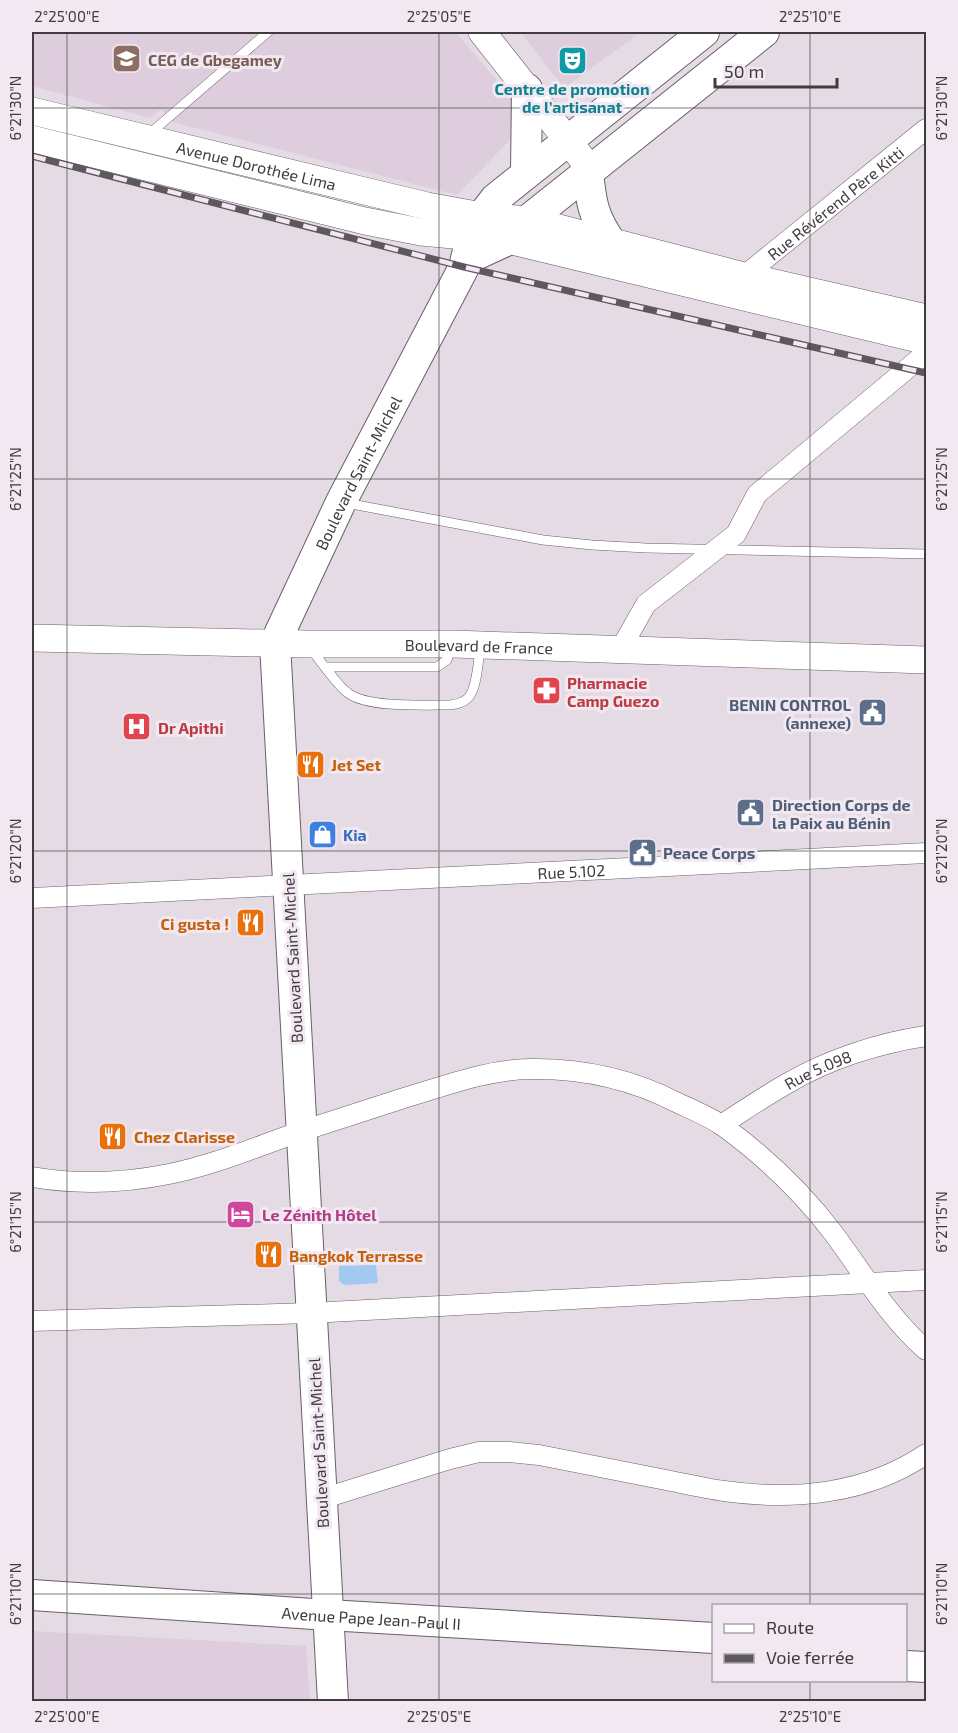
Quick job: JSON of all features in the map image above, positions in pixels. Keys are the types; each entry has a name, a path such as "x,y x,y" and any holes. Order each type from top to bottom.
{"main road":[{"path":"482,32 527,89 574,135"},
{"path":"506,32 594,167 593,211 598,224 610,241"},
{"name":"Boulevard Saint-Michel","path":"333,1701 275,643 341,502 464,267 473,237 495,199 704,32"},
{"path":"518,230 764,32"},
{"path":"526,173 527,89"},
{"name":"Avenue Dorothée Lima","path":"32,111 427,206 473,237"},
{"name":"Avenue Dorothée Lima","path":"32,139 365,221 421,232 473,237"},
{"path":"473,237 518,230 610,241 744,276 927,318"},
{"path":"473,237 518,230 927,341"},
{"name":"Boulevard de France","path":"32,638 306,644 453,644 927,660"},
{"name":"Avenue Pape Jean-Paul II","path":"32,1595 328,1626 712,1656"},
{"name":"Avenue Pape Jean-Paul II","path":"32,1614 712,1638"},
{"path":"907,1648 927,1649"},
{"path":"907,1666 927,1668"}],"street":[{"name":"Rue Révérend Père Kitti","path":"744,276 927,129"},
{"path":"620,650 646,604 736,534 757,494 927,353"},
{"name":"Rue 5.102","path":"32,898 927,853"},
{"name":"Rue 5.098","path":"721,1125 789,1082 818,1069 880,1046 927,1036"},
{"path":"32,1177 100,1183 171,1174 216,1162 301,1131 457,1082 506,1071 529,1069 578,1071 629,1082 656,1092 721,1125 764,1160 817,1213 869,1283 910,1334 927,1350"},
{"path":"32,1321 311,1313 927,1280"},
{"path":"321,1499 479,1452 539,1455 724,1491 757,1494 822,1493 850,1488 881,1478 912,1464 927,1454"}],"lane":[{"path":"144,139 268,32"},
{"path":"341,502 543,540 592,545 927,554"},
{"path":"306,644 347,693 357,699 374,703 450,705 461,703 470,697 474,688 481,645"},
{"path":"326,667 437,667 447,660 453,644"}],"shaded area":[{"path":"32,32 456,32 523,112 510,140 457,195 172,122 161,109 150,118 32,86"},
{"name":"Centre de promotion de l’artisanat","path":"521,32 641,32 564,88"},
{"path":"32,1631 306,1646 310,1701 32,1701"}],"water":[{"path":"376,1265 378,1283 344,1285 339,1281 339,1266"}],"railway":[{"path":"32,156 464,267 926,373"}],"place":[{"name":"CEG de Gbegamey","path":"127,59"},
{"name":"Centre de promotion de l’artisanat","path":"572,60"},
{"name":"Pharmacie Camp Guezo","path":"546,691"},
{"name":"BENIN CONTROL (annexe)","path":"872,713"},
{"name":"Dr Apithi","path":"137,727"},
{"name":"Jet Set","path":"310,764"},
{"name":"Direction Corps de la Paix au Bénin","path":"751,813"},
{"name":"Kia","path":"322,834"},
{"name":"Peace Corps","path":"642,852"},
{"name":"Ci gusta !","path":"250,923"},
{"name":"Chez Clarisse","path":"113,1136"},
{"name":"Le Zénith Hôtel","path":"241,1214"},
{"name":"Bangkok Terrasse","path":"268,1255"}]}
